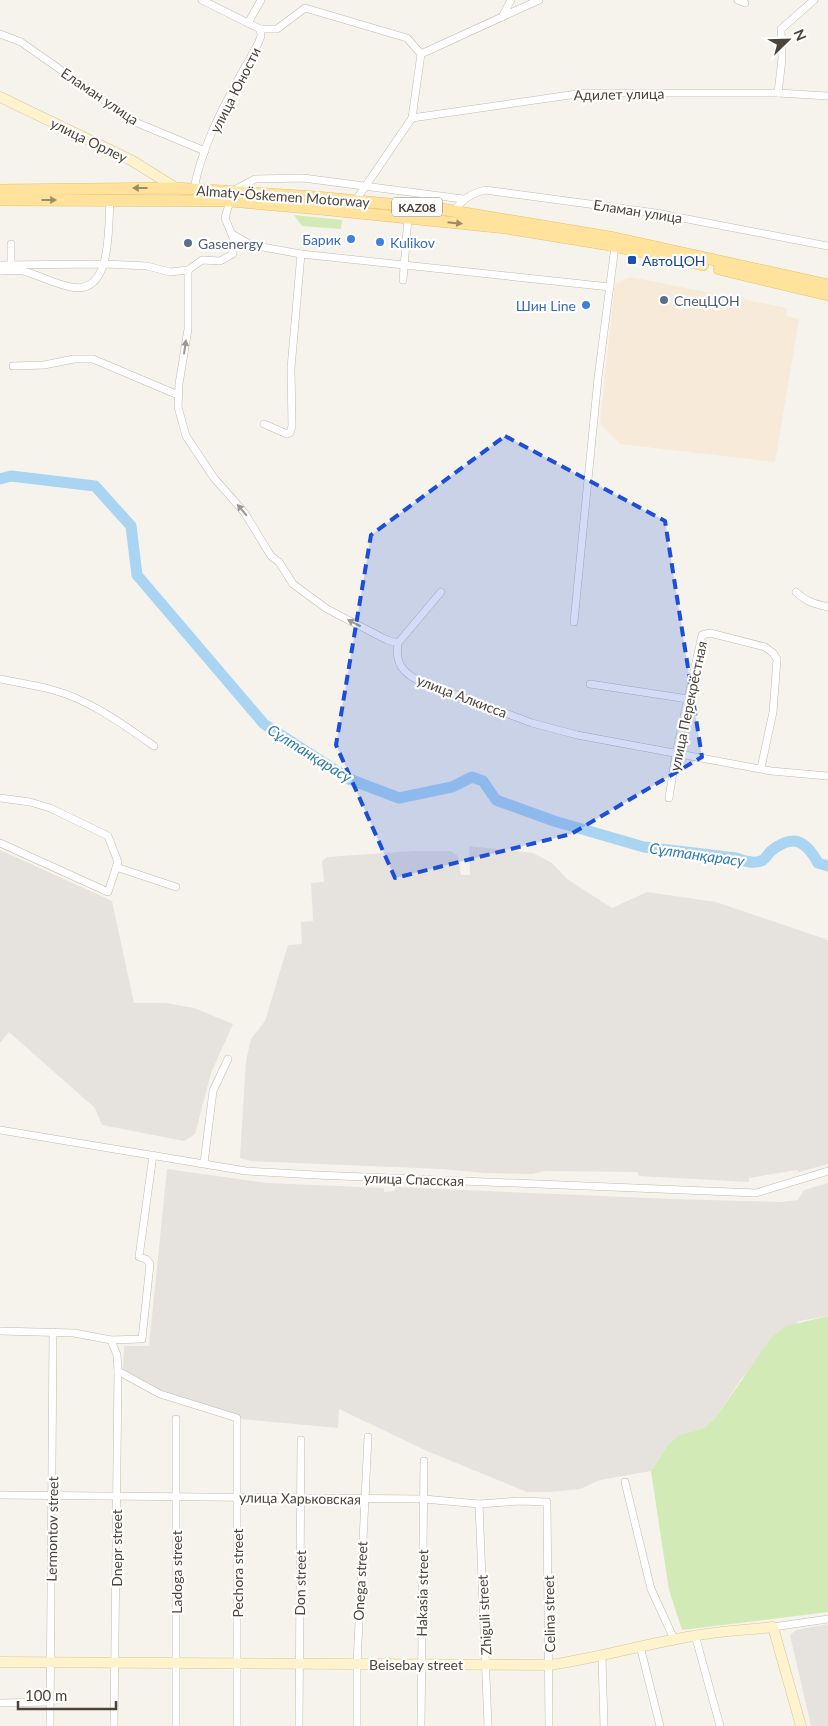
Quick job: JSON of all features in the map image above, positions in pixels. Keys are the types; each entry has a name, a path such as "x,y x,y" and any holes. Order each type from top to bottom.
{"main road":[{"name":"Almaty-Öskemen Motorway","path":"0,190 194,189 230,196 408,218 491,222 615,238 828,285"},
{"name":"Almaty-Öskemen Motorway","path":"0,200 230,196 356,200 454,212 491,222 615,246 828,295"}],"street":[{"name":"улица Юности","path":"194,189 198,168 205,151 228,99 258,44 260,29 202,0"},
{"path":"248,23 261,0"},
{"path":"502,17 512,0"},
{"path":"421,54 539,0"},
{"path":"778,93 782,60 781,29 814,0"},
{"path":"260,29 277,29 305,8 407,38 421,54 412,118 356,200"},
{"name":"Еламан улица","path":"0,34 21,42 135,122 205,151"},
{"name":"Адилет улица","path":"412,118 584,93 778,93 828,96"},
{"name":"улица Орлеу","path":"0,97 131,160 176,188"},
{"path":"0,271 11,268 105,264 147,266 170,272 188,270 202,260 220,261 229,258 233,254 232,234 225,218 230,196 254,179 303,178 463,199 454,212"},
{"name":"Еламан улица","path":"463,199 472,193 485,190 519,194 656,213 828,246"},
{"path":"0,265 72,288 87,287 93,284 105,264 110,199"},
{"path":"403,280 408,218"},
{"path":"232,234 251,245 301,254 610,287"},
{"path":"11,268 12,244"},
{"path":"574,622 598,378 615,246"},
{"path":"264,424 287,434 290,433 292,426 291,368 301,254"},
{"path":"188,270 188,329 178,395 180,424 214,478 244,512 270,556 279,562 293,584 327,609 387,640 398,643 441,592"},
{"path":"13,366 44,365 74,359 92,359 178,395"},
{"path":"796,592 803,599 828,607"},
{"name":"улица Перекрёстная","path":"669,798 676,754 702,635 710,633 742,643 765,647 774,653 777,660 773,712 761,768"},
{"name":"улица Алкисса","path":"398,643 396,655 398,664 407,675 419,682 532,722 577,735 676,754 761,768 828,776"},
{"path":"0,679 54,690 72,697 120,722 154,746"},
{"path":"590,684 688,699"},
{"path":"0,798 30,802 50,808 108,836 118,862 108,892 0,843"},
{"path":"116,868 176,887"},
{"path":"204,1163 214,1091 228,1058"},
{"name":"улица Спасская","path":"0,1130 246,1171 316,1175 756,1193 828,1171"},
{"path":"0,1331 54,1332 111,1340 142,1339 150,1264 146,1259 139,1257 153,1155"},
{"name":"Lermontov street","path":"50,1726 54,1332"},
{"name":"Dnepr street","path":"111,1340 117,1355 118,1371 114,1726"},
{"name":"Pechora street","path":"118,1371 160,1394 198,1404 237,1419 237,1726"},
{"name":"Ladoga street","path":"176,1419 176,1726"},
{"name":"Onega street","path":"357,1726 356,1664 368,1437"},
{"name":"Don street","path":"299,1726 301,1440"},
{"name":"Hakasia street","path":"421,1726 420,1664 424,1461"},
{"path":"625,1482 651,1588 674,1639"},
{"name":"улица Харьковская","path":"0,1495 364,1500 424,1499 479,1504 519,1501 547,1502"},
{"name":"Celina street","path":"547,1502 550,1665 549,1726"},
{"name":"Zhiguli street","path":"479,1504 487,1664 488,1726"},
{"name":"Beisebay street","path":"0,1662 550,1665 602,1657 640,1646 695,1635 828,1619"},
{"path":"773,1627 801,1726"},
{"path":"695,1635 720,1726"},
{"path":"640,1646 660,1726"},
{"path":"602,1657 604,1726"},
{"path":"0,1703 50,1702"}],"highlighted area":[{"path":"505,436 665,521 702,757 571,834 395,878 336,745 371,535"}],"shaded area":[{"path":"631,277 787,308 786,316 799,319 775,462 620,444 600,424 615,284"},
{"path":"469,846 533,853 552,863 567,879 612,908 647,892 716,902 828,940 828,1164 799,1172 797,1170 749,1178 749,1182 639,1176 637,1172 545,1171 532,1174 484,1173 441,1169 251,1161 240,1158 246,1061 251,1039 265,1021 288,945 302,944 301,922 313,921 311,883 324,882 322,861 327,857 414,851 451,851 458,856 461,875 470,875"},
{"path":"0,850 112,901 134,1003 166,1003 194,1008 233,1024 211,1073 195,1134 184,1141 102,1125 95,1108 9,1032 0,1043"},
{"path":"167,1169 267,1183 384,1188 384,1192 394,1191 396,1187 781,1202 798,1200 804,1190 828,1183 828,1316 799,1321 742,1378 716,1417 704,1428 679,1435 668,1445 651,1471 600,1480 580,1489 527,1492 427,1451 339,1409 338,1428 240,1419 139,1385 123,1369 124,1346 149,1346"},
{"path":"828,1624 828,1726 811,1726 790,1635 796,1630"}],"green space":[{"path":"294,215 342,220 341,229 302,226"},
{"path":"828,1316 828,1612 682,1630 669,1590 651,1471 668,1445 679,1435 704,1428 716,1417 772,1337 787,1326"}],"waterway":[{"name":"Сұлтанқарасу","path":"0,479 11,476 95,486 131,526 137,575 264,724 349,779 399,798 452,787 472,777 483,781 496,800 554,821 644,847 757,862 763,860 779,845 793,841 799,842 809,849 818,863 828,866"}],"place":[{"name":"Барик","path":"351,239"},
{"name":"Kulikov","path":"380,242"},
{"name":"Gasenergy","path":"188,243"},
{"name":"АвтоЦОН","path":"632,260"},
{"name":"СпецЦОН","path":"664,300"},
{"name":"Шин Line","path":"586,305"}]}
